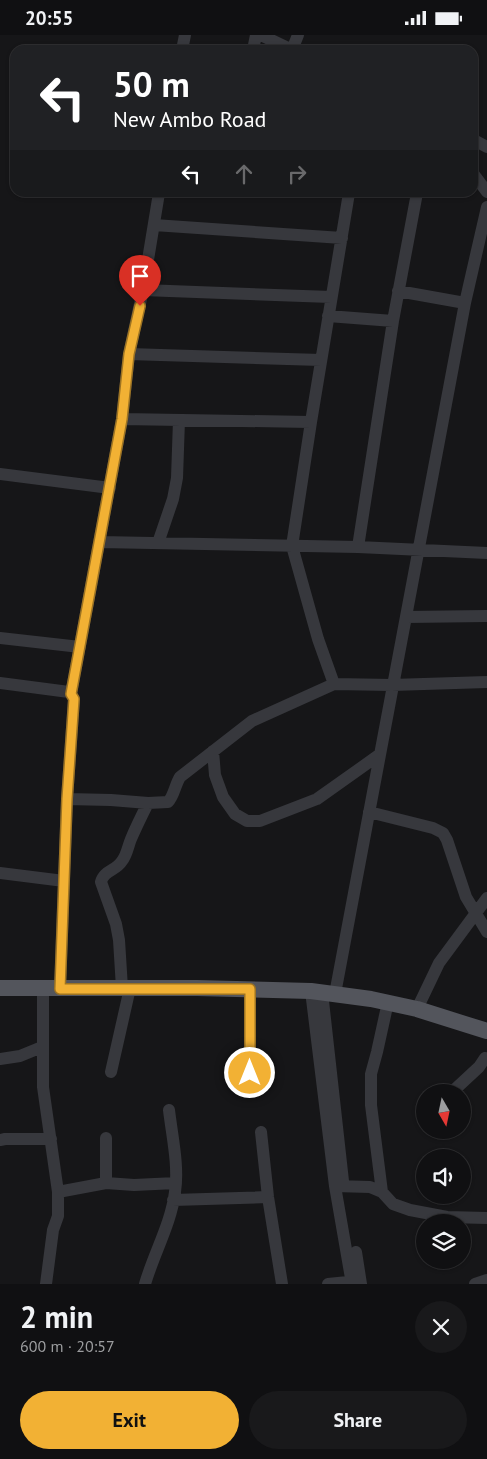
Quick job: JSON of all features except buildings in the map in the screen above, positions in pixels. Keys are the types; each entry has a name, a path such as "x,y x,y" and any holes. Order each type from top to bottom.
{"main road":[{"path":"0,988 250,989 323,992 388,1002 486,1026"}],"street":[{"path":"261,35 282,45"},
{"path":"478,180 487,192"},
{"path":"71,694 110,488 122,419 129,354 143,290 158,197"},
{"path":"334,684 318,639 292,546 328,315 349,197"},
{"path":"358,547 393,321 416,197"},
{"path":"328,1284 357,1282 340,1186 323,992 369,812 392,685 420,550 465,303 487,207"},
{"path":"154,225 342,238"},
{"path":"143,290 332,297"},
{"path":"398,291 465,303"},
{"path":"328,315 393,321"},
{"path":"129,354 321,360"},
{"path":"122,419 311,422"},
{"path":"158,543 173,499 177,478 179,420"},
{"path":"0,474 110,488"},
{"path":"100,542 358,547 487,553"},
{"path":"406,617 487,616"},
{"path":"0,637 80,647"},
{"path":"67,799 168,803 180,777 252,721 334,684 392,685 487,682"},
{"path":"0,683 67,691 74,699 67,799 60,989"},
{"path":"212,751 215,775 223,797 235,814 247,821 260,821 317,799 379,755"},
{"path":"111,1072 126,988 116,924 101,882 107,872 116,869 124,860 131,839 148,803"},
{"path":"369,812 433,828 443,833 466,897 487,932"},
{"path":"0,873 64,881"},
{"path":"417,1009 438,963 487,899"},
{"path":"43,989 42,1047 44,1087 58,1192 58,1216 53,1230 46,1284"},
{"path":"250,989 250,1073"},
{"path":"382,1192 371,1105 371,1074 378,1053 388,1002"},
{"path":"0,1059 20,1056 42,1047"},
{"path":"461,1084 479,1067 486,1057"},
{"path":"145,1284 158,1247 167,1229 176,1183 169,1110"},
{"path":"261,1132 268,1197 282,1284"},
{"path":"106,1138 106,1183"},
{"path":"0,1141 5,1139 51,1139"},
{"path":"58,1192 106,1183 134,1185 176,1183"},
{"path":"340,1186 370,1187 382,1192 392,1204 410,1210 447,1217 487,1218"},
{"path":"173,1200 268,1197"},
{"path":"475,1284 487,1280"}],"route":[{"path":"140,306 129,354 122,419 71,694 74,699 67,799 60,989 250,989 250,1073"}]}
